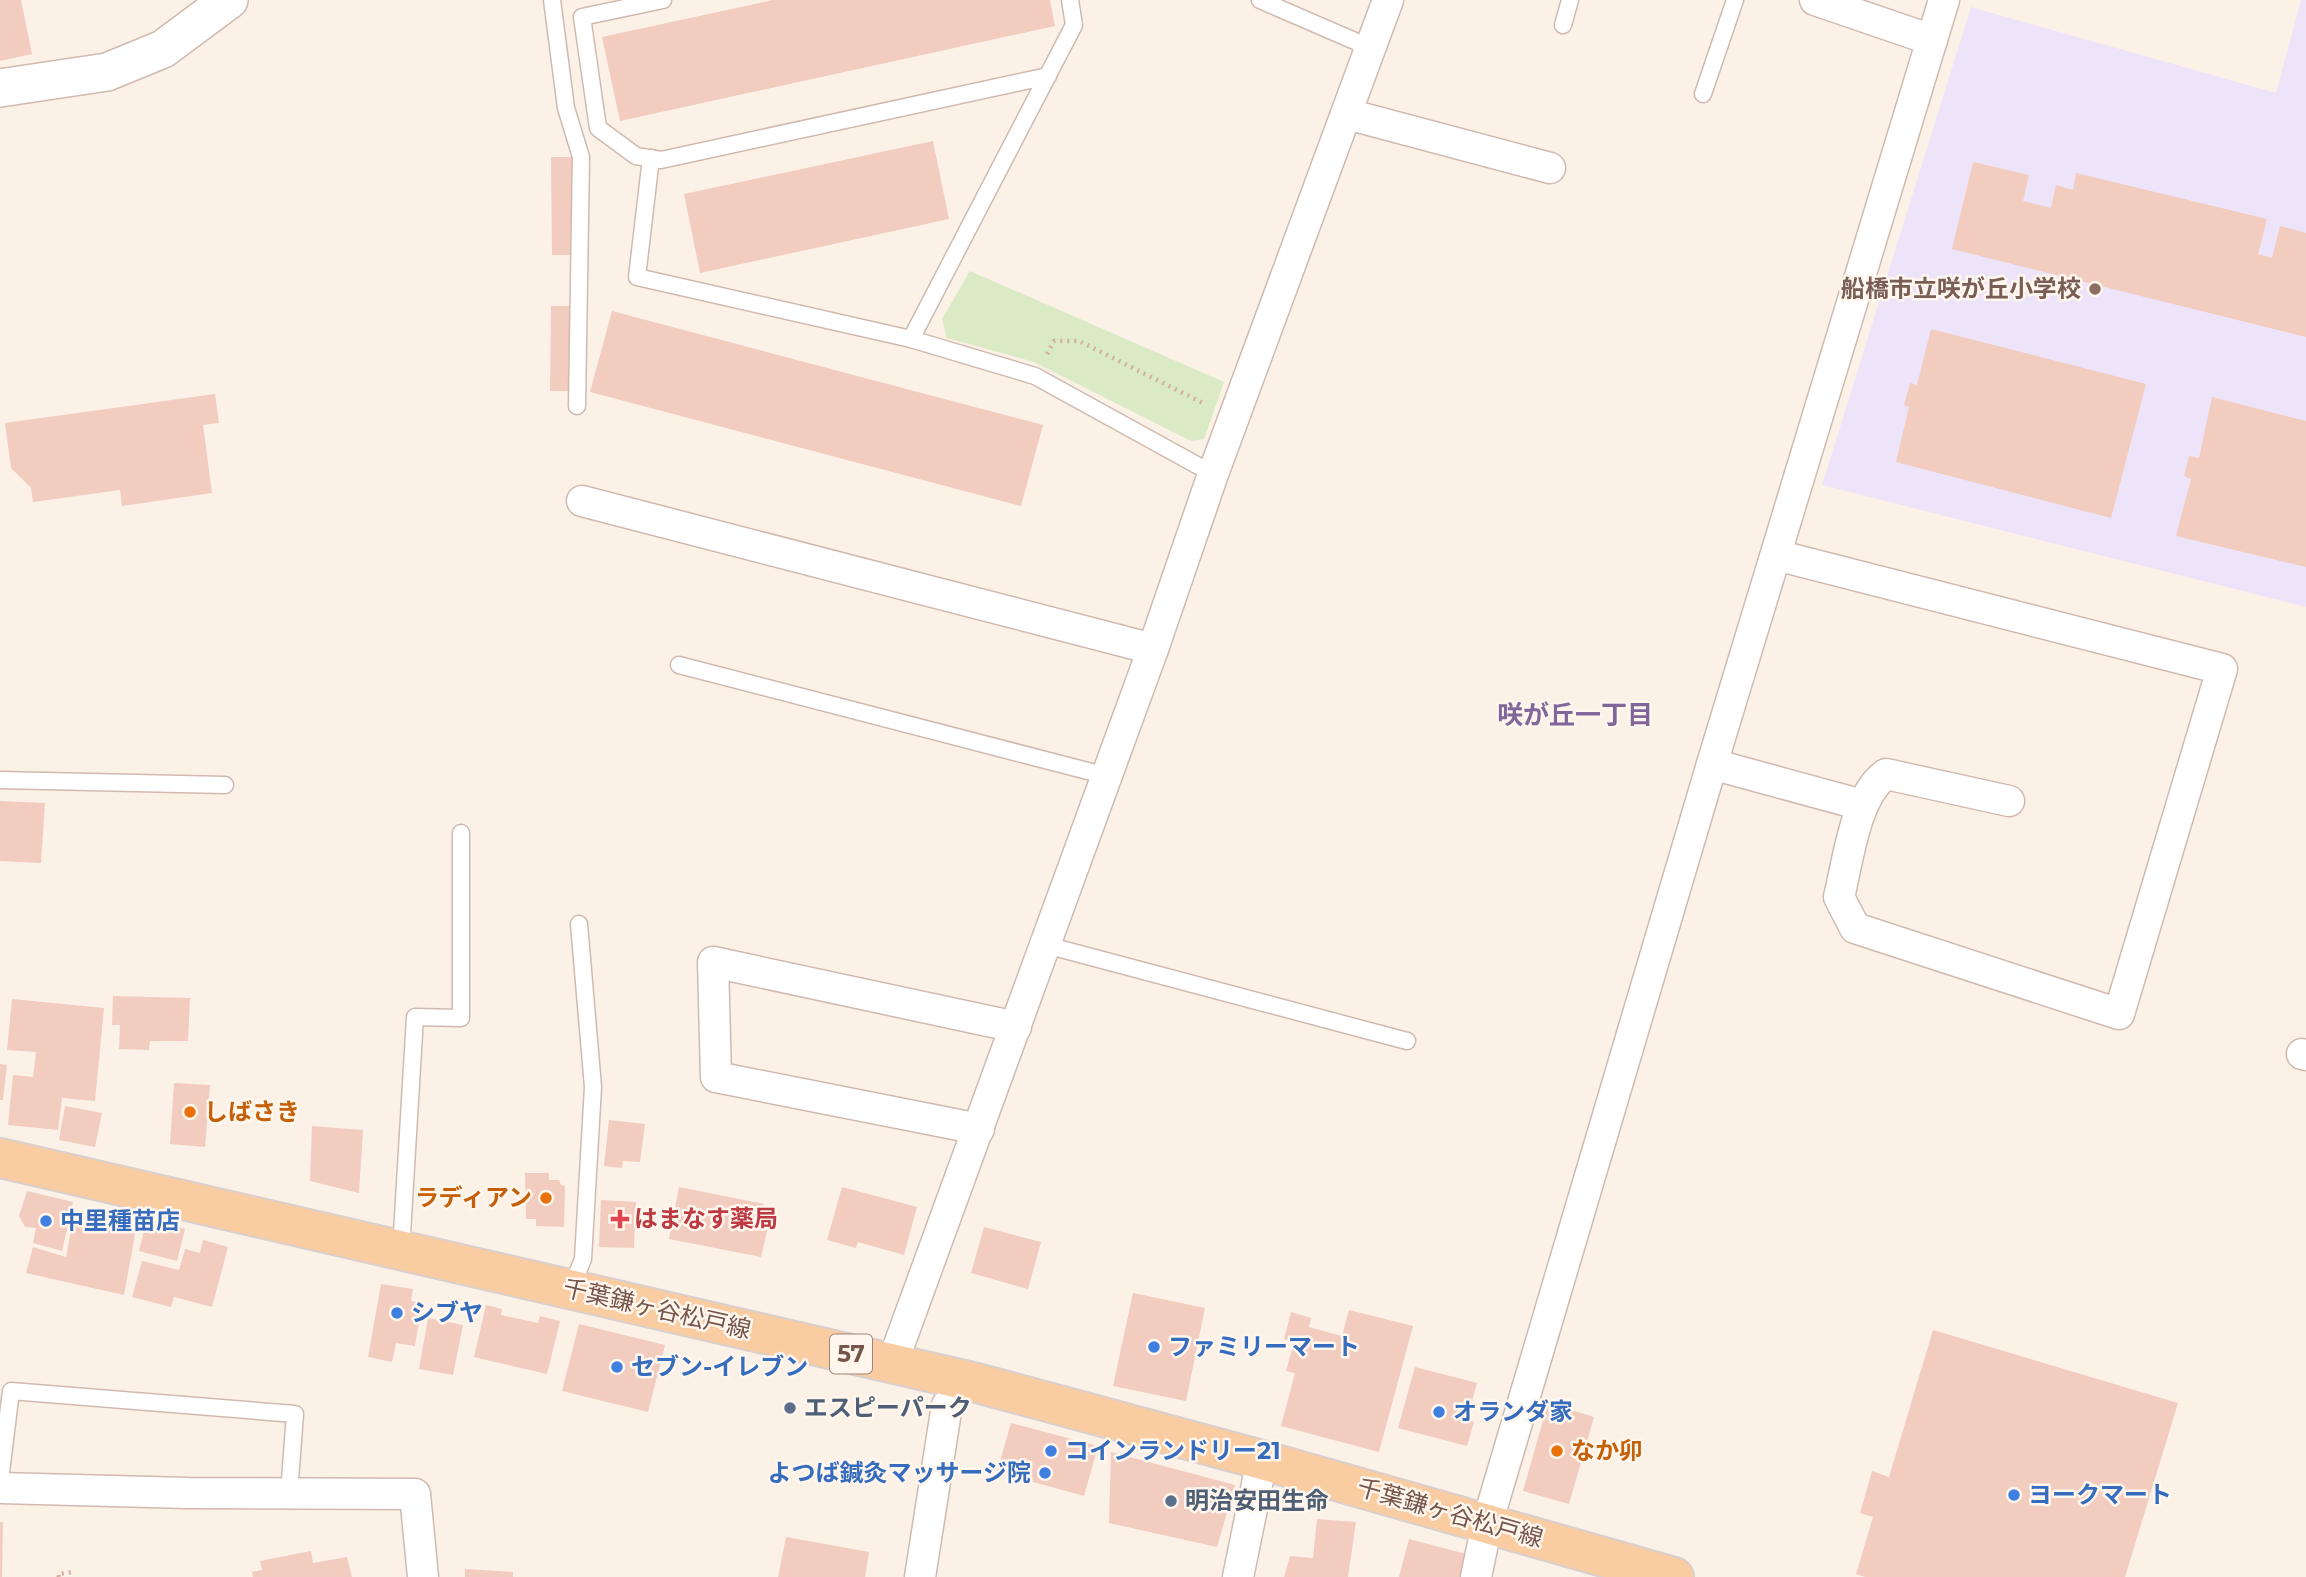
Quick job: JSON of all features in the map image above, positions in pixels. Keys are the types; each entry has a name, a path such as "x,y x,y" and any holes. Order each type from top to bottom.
{"main road":[{"name":"千葉鎌ヶ谷松戸線","path":"0,1158 892,1364 950,1392 1262,1460 1674,1577"}],"street":[{"path":"0,88 107,72 163,49 229,0"},
{"path":"892,1364 1153,649 1213,474 1388,0"},
{"path":"1815,0 1932,40"},
{"path":"1476,1577 1487,1524 1712,764 1944,0"},
{"path":"1347,114 1550,168"},
{"path":"582,501 1153,649"},
{"path":"1776,555 2222,669 2119,1014 1855,929 1839,897 1862,805 1878,779 1886,774 2009,801"},
{"path":"1712,764 1862,805"},
{"path":"979,1129 716,1077 713,962 1016,1027"},
{"path":"920,1577 950,1392"},
{"path":"1238,1577 1262,1460"},
{"path":"0,1488 415,1494 423,1577"}],"lane":[{"path":"552,0 566,107 581,157 577,406"},
{"path":"663,0 582,18 598,128 636,156 661,160 1048,76"},
{"path":"911,340 1074,25 1070,0"},
{"path":"1260,0 1371,48"},
{"path":"1563,25 1570,0"},
{"path":"1703,94 1735,0"},
{"path":"651,158 637,277 911,340 1035,376 1213,474"},
{"path":"679,665 1107,776"},
{"path":"0,780 225,785"},
{"path":"401,1252 415,1017 461,1018 461,834"},
{"path":"571,1289 583,1259 593,1087 579,924"},
{"path":"1046,945 1408,1041"},
{"path":"0,1480 11,1391 295,1414 289,1493"}],"path":[{"path":"1035,376 1054,341 1079,341 1234,419"},
{"path":"59,1577 58,1574 73,1572"}],"shaded area":[{"name":"船橋市立咲が丘小学校","path":"2301,0 2306,0 2306,607 1822,485 1971,7 2276,93"}],"green space":[{"path":"970,271 1224,382 1204,439 1191,441 1034,362 947,338 942,319"}],"building":[{"path":"0,0 21,0 32,54 0,61"},
{"path":"773,0 1050,0 1055,26 620,121 602,37"},
{"path":"933,141 949,219 700,273 684,194"},
{"path":"551,157 573,157 574,255 552,255"},
{"path":"1973,162 2029,175 2023,201 2051,208 2056,185 2073,190 2076,173 2267,219 2258,254 2272,258 2280,226 2306,233 2306,337 1952,249"},
{"path":"551,306 572,306 571,391 550,391"},
{"path":"612,311 1043,425 1021,506 590,392"},
{"path":"1931,329 2146,384 2111,518 1896,462 1909,407 1904,405 1910,383 1917,385"},
{"path":"215,394 219,423 203,425 212,493 122,506 120,490 33,502 31,488 11,468 5,423"},
{"path":"2212,397 2306,421 2306,567 2176,536 2191,479 2184,476 2189,456 2199,458"},
{"path":"0,801 45,803 41,863 0,861"},
{"path":"113,996 190,998 188,1041 150,1041 149,1050 119,1049 120,1025 112,1025"},
{"path":"12,999 104,1008 95,1101 62,1098 58,1130 8,1125 13,1075 33,1077 36,1052 7,1050"},
{"path":"0,1064 7,1065 3,1100 0,1100"},
{"path":"174,1083 210,1085 205,1147 170,1144"},
{"path":"65,1106 102,1113 95,1147 59,1140"},
{"path":"609,1120 645,1124 640,1162 623,1161 622,1168 604,1166"},
{"path":"312,1126 363,1130 359,1193 310,1181"},
{"path":"525,1173 549,1173 549,1180 559,1180 561,1185 565,1186 564,1227 536,1226 536,1219 526,1219"},
{"path":"679,1187 764,1204 762,1212 771,1214 761,1257 669,1239"},
{"path":"842,1187 917,1207 904,1255 858,1242 856,1248 827,1240"},
{"path":"27,1191 73,1202 62,1251 33,1243 36,1228 25,1227 19,1216"},
{"path":"601,1200 636,1202 634,1248 599,1247"},
{"path":"90,1208 138,1218 124,1295 26,1273 33,1247 66,1257 73,1219 87,1222"},
{"path":"147,1219 185,1229 177,1261 139,1251"},
{"path":"984,1227 1041,1242 1028,1289 971,1273"},
{"path":"203,1240 228,1247 212,1307 174,1297 171,1307 132,1297 142,1261 179,1270 185,1249 200,1253"},
{"path":"381,1284 413,1289 411,1301 422,1303 415,1346 396,1343 392,1362 368,1357"},
{"path":"1133,1293 1205,1308 1186,1401 1113,1386"},
{"path":"486,1305 502,1309 501,1315 538,1323 540,1316 560,1321 547,1374 474,1357"},
{"path":"1349,1310 1413,1326 1379,1452 1281,1426 1295,1373 1286,1371 1294,1342 1284,1339 1291,1312 1311,1318 1309,1327 1342,1336"},
{"path":"428,1318 463,1325 453,1375 419,1369"},
{"path":"579,1324 665,1345 648,1412 562,1391"},
{"path":"1933,1330 2178,1403 2125,1577 1865,1577 1856,1574 1873,1517 1860,1513 1872,1471 1889,1477"},
{"path":"1415,1367 1477,1383 1467,1420 1474,1422 1467,1446 1398,1428"},
{"path":"1548,1403 1594,1417 1569,1504 1523,1491"},
{"path":"1011,1423 1098,1446 1084,1496 997,1472"},
{"path":"1111,1452 1235,1485 1217,1547 1109,1523"},
{"path":"1317,1519 1356,1522 1348,1577 1284,1577 1290,1556 1313,1558"},
{"path":"0,1522 3,1522 2,1577 0,1577"},
{"path":"786,1537 869,1552 865,1577 778,1577"},
{"path":"1409,1539 1466,1554 1460,1577 1399,1577"},
{"path":"311,1551 313,1563 347,1557 352,1577 253,1577 252,1572 262,1570 260,1561"},
{"path":"465,1569 513,1572 513,1577 465,1577"}],"place":[{"name":"船橋市立咲が丘小学校","path":"2095,289"},
{"name":"しばさき","path":"190,1112"},
{"name":"ラディアン","path":"546,1198"},
{"name":"はまなす薬局","path":"620,1219"},
{"name":"中里種苗店","path":"46,1221"},
{"name":"シブヤ","path":"397,1313"},
{"name":"ファミリーマート","path":"1154,1347"},
{"name":"セブン-イレブン","path":"617,1367"},
{"name":"エスピーパーク","path":"790,1408"},
{"name":"オランダ家","path":"1439,1412"},
{"name":"コインランドリー21","path":"1051,1451"},
{"name":"なか卯","path":"1557,1451"},
{"name":"よつば鍼灸マッサージ院","path":"1045,1473"},
{"name":"ヨークマート","path":"2014,1495"},
{"name":"明治安田生命","path":"1171,1501"}],"district":[{"name":"咲が丘一丁目","path":"1575,715"}]}
